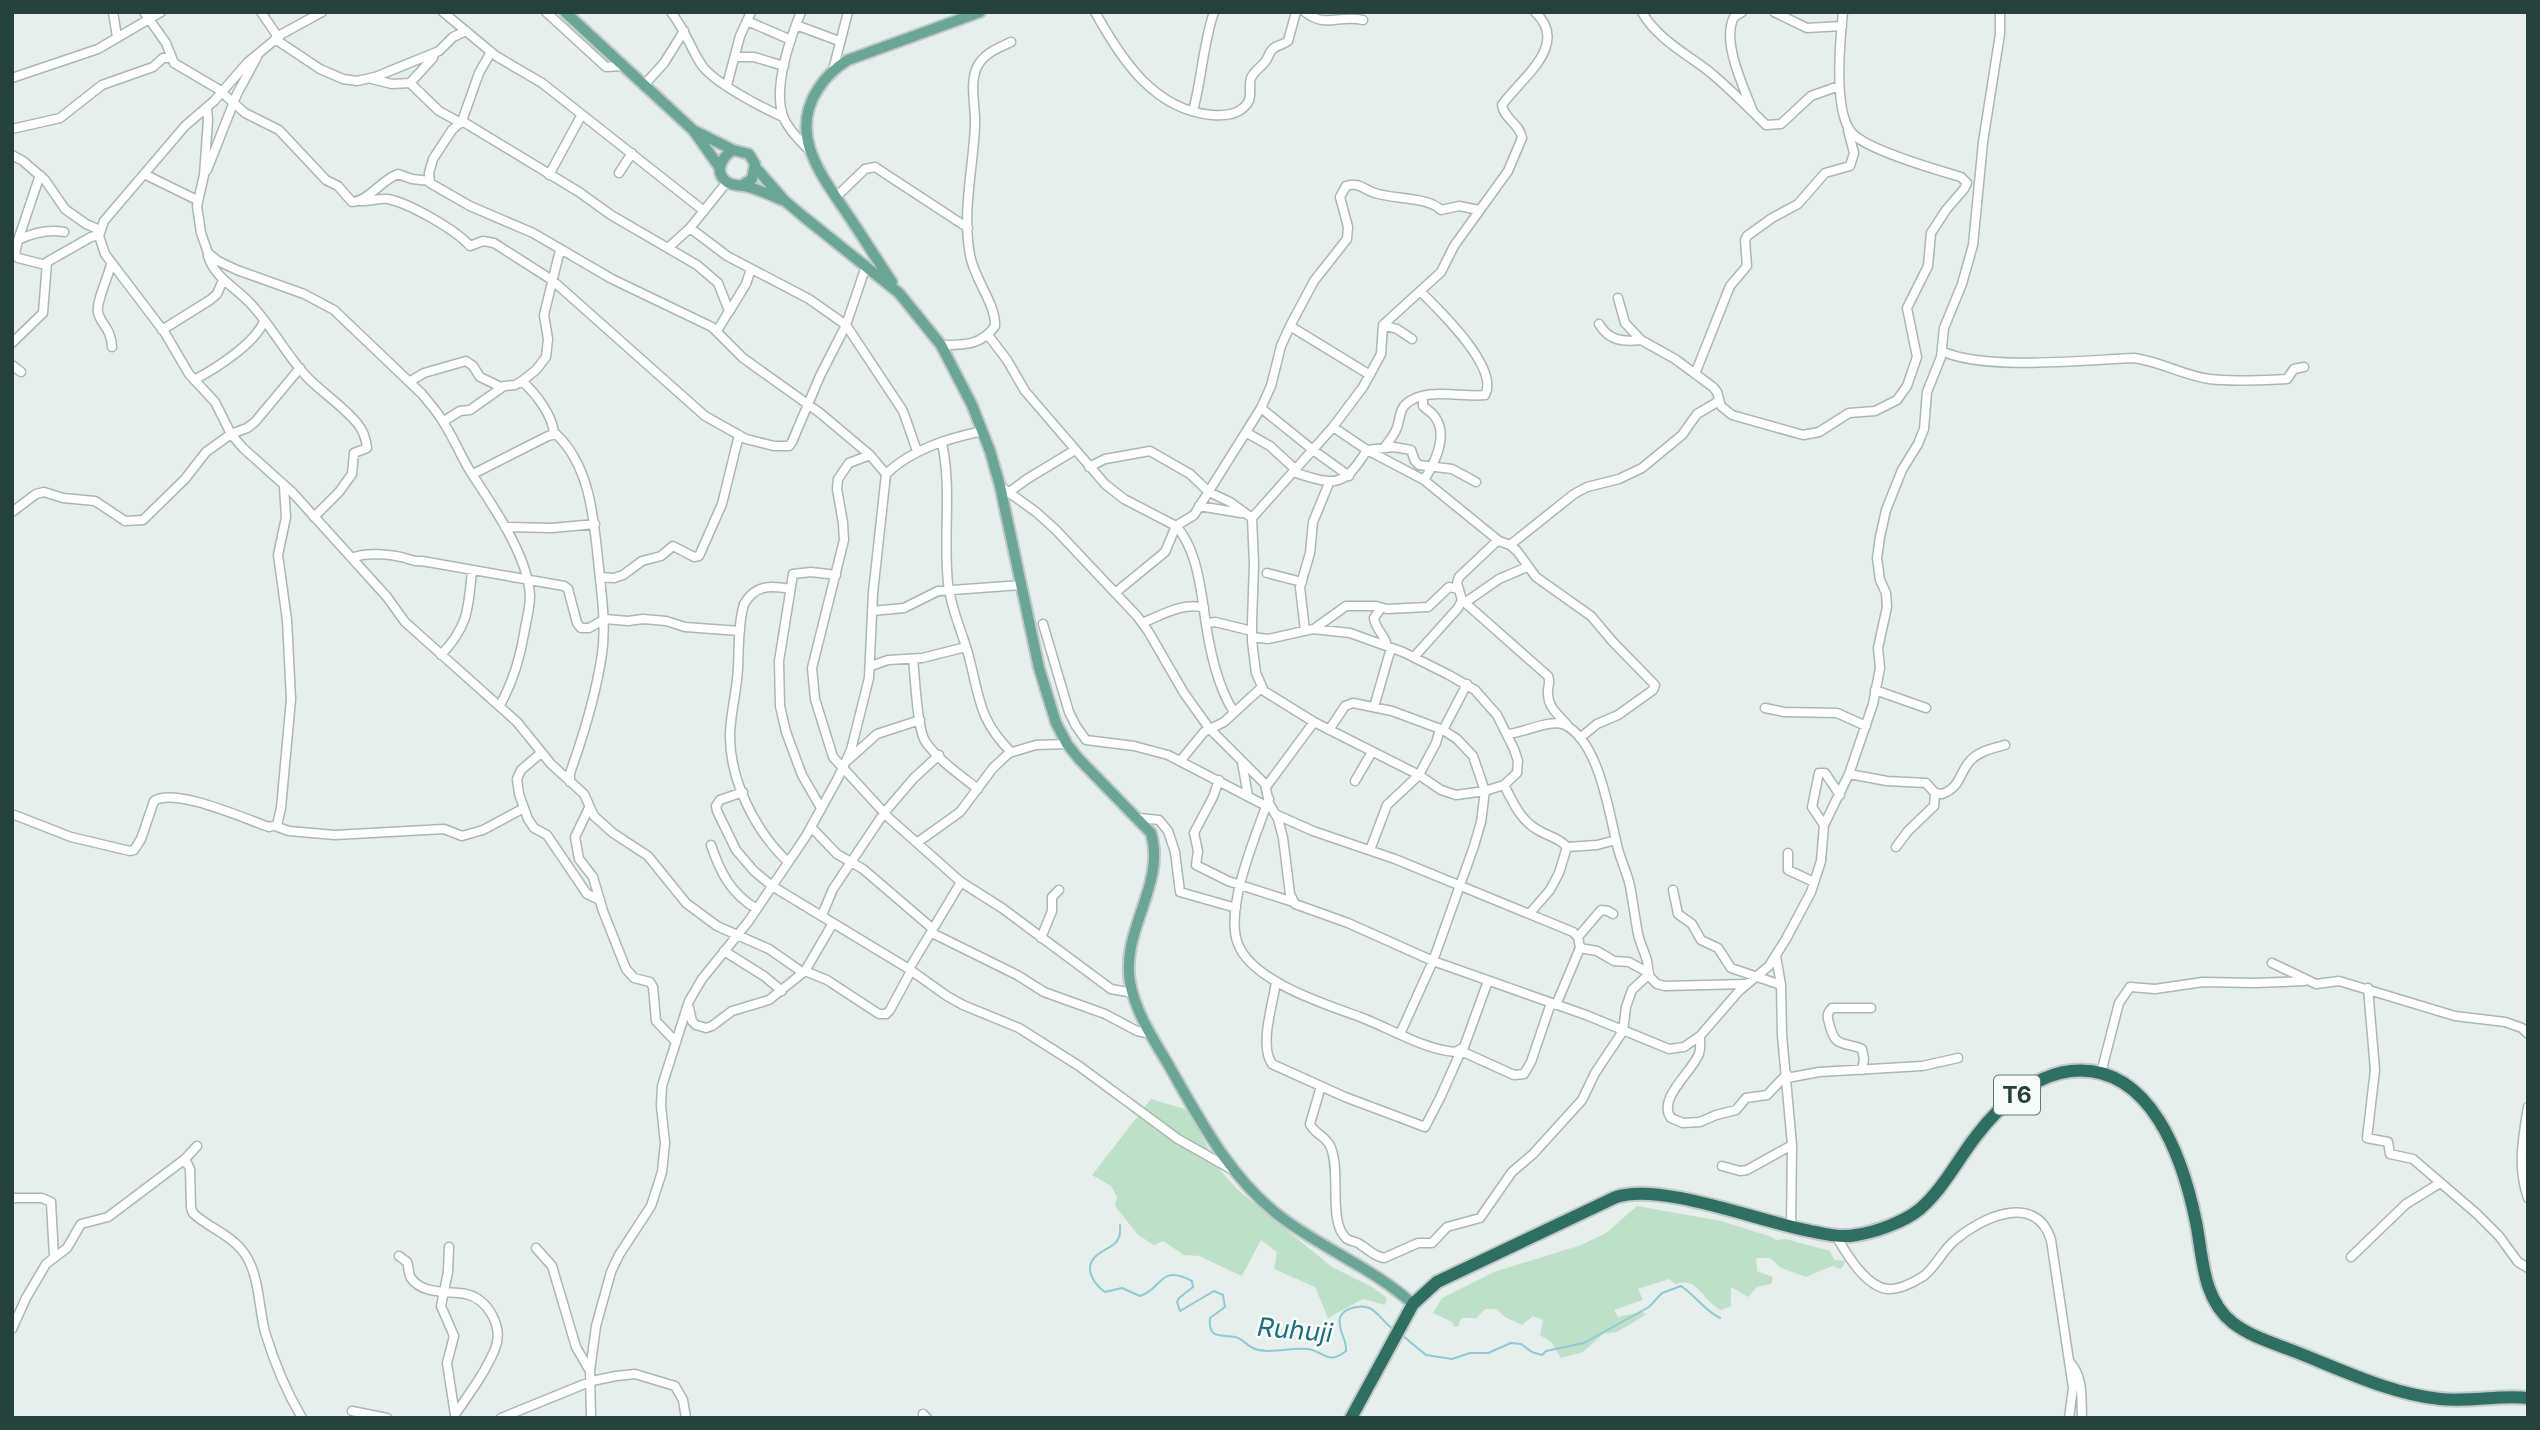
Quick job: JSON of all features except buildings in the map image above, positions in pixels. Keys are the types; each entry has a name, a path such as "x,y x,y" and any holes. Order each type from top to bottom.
{"highway":[{"name":"T6","path":"1351,1418 1413,1304 1437,1282 1623,1195 1637,1193 1669,1197 1791,1228 1836,1236 1864,1233 1918,1210 1939,1189 1978,1133 2028,1086 2057,1073 2073,1071 2115,1077 2142,1097 2165,1131 2189,1193 2205,1278 2220,1310 2232,1323 2266,1340 2357,1376 2420,1395 2458,1400 2528,1398"}],"main road":[{"path":"565,12 692,130 727,182 785,201"},
{"path":"980,12 848,60 833,70 814,94 806,116 805,136 810,151 836,197 899,293 941,345 972,405 1004,490 1020,585 1046,696 1067,744 1151,832 1155,858 1152,878 1132,938 1128,959 1132,993 1151,1034 1211,1138 1234,1170 1265,1204 1332,1252 1384,1282 1413,1304"},
{"path":"692,130 733,150 749,154 756,168 785,201 899,293"},
{"path":"720,168 724,156 733,150"},
{"path":"742,186 752,179 756,168"}],"street":[{"path":"113,12 117,37"},
{"path":"12,78 102,47 146,16 161,12"},
{"path":"261,12 276,38 320,69 343,79 410,83 435,53"},
{"path":"40,175 15,254 18,258 46,265 99,232 123,196 185,126 222,92 258,53 276,38 322,12"},
{"path":"443,12 491,52 542,83 704,211"},
{"path":"546,12 606,67 624,66"},
{"path":"671,12 701,65 752,102 783,117 810,151"},
{"path":"727,85 740,36 751,12"},
{"path":"783,117 780,97 784,66 801,12"},
{"path":"833,70 848,12"},
{"path":"1096,12 1110,38 1150,89 1165,100 1193,111 1224,116 1246,105 1251,97 1251,79 1272,50 1288,41 1296,12"},
{"path":"1193,111 1214,12"},
{"path":"1304,12 1325,22 1347,17 1363,20"},
{"path":"1207,623 1215,622 1252,634 1274,638 1309,630 1350,633 1414,657 1467,684 1492,709 1508,734 1518,767 1515,776 1504,785 1485,791 1456,795 1441,790 1419,775 1314,722 1261,688 1255,669 1252,634 1254,564 1251,517 1333,427 1370,375 1381,354 1382,325 1441,272 1454,246 1508,172 1522,138 1518,125 1503,111 1502,105 1536,66 1544,51 1547,30 1535,12"},
{"path":"1642,12 1656,31 1716,77 1766,125 1777,126 1786,122 1815,93 1839,86"},
{"path":"1742,12 1734,17 1729,34 1736,64 1754,114"},
{"path":"1774,12 1807,28 1842,26"},
{"path":"1695,374 1730,286 1747,266 1747,236 1798,204 1825,173 1850,166 1854,153 1839,86 1843,12"},
{"path":"1219,780 1194,831 1198,851 1196,863 1216,876 1348,923 1433,961 1669,1049 1684,1047 1700,1036 1746,984 1776,956 1806,902 1821,861 1824,825 1849,774 1866,726 1880,668 1878,648 1887,607 1877,558 1880,537 1886,510 1902,470 1922,435 1927,392 1942,351 1944,328 1962,284 1973,246 1983,142 2000,34 2000,12"},
{"path":"146,16 166,43 171,58 186,71 222,92 233,105 279,130 326,180 338,186 352,202 387,199 457,233 470,246 484,241 494,243 553,281 691,404 739,435 774,446 789,446 846,325 866,266"},
{"path":"747,21 791,40"},
{"path":"796,25 839,41"},
{"path":"370,79 435,53 453,37 466,31"},
{"path":"645,84 664,63 684,31"},
{"path":"941,345 978,342 988,335 996,323 971,261 968,189 975,126 973,86 978,66 985,56 1011,42"},
{"path":"430,181 433,159 452,130 461,122 479,73 491,52"},
{"path":"204,175 258,53"},
{"path":"735,57 754,57 784,66"},
{"path":"12,129 60,118 102,85 153,67 163,58 171,58"},
{"path":"410,83 439,111 579,192 611,215 669,247 714,278 729,312"},
{"path":"207,107 204,175 197,200 201,233 211,264 223,280 250,303 300,368 357,423 367,446 366,449 354,453 352,474 339,492 314,517"},
{"path":"549,175 581,116"},
{"path":"1618,298 1625,323 1641,340 1713,387 1719,401 1732,415 1809,435 1819,432 1849,413 1875,411 1892,404 1907,386 1917,357 1907,308 1928,266 1931,233 1967,183 1961,177 1910,162 1859,139 1848,127"},
{"path":"619,173 632,153"},
{"path":"12,155 40,175 65,209 99,232 102,246 111,264 162,330 194,380 215,401 230,434 314,517 387,597 405,622 489,699 500,705 527,733 541,753 584,794 594,816 613,833 639,847 687,903 717,926 778,953 804,971 827,980 871,1010 883,1014 890,1010 961,882"},
{"path":"836,197 865,169 872,166 968,228"},
{"path":"144,174 197,200"},
{"path":"360,201 389,177 398,174 430,181 470,206 533,233 656,301 695,317 717,331 743,358 808,404 870,454 886,474 872,611 871,666 864,702 846,761 811,827 757,909 689,1001 662,1086 661,1107 665,1143 662,1172 651,1206 611,1272 596,1326 590,1371 591,1418"},
{"path":"669,247 690,228 727,182"},
{"path":"1115,593 1165,552 1176,526 1191,517 1247,433 1271,386 1281,346 1290,326 1314,281 1346,239 1348,227 1340,197 1346,186 1355,184 1382,195 1432,202 1441,210 1459,206 1479,210"},
{"path":"690,228 720,251 809,299 846,325 902,411 917,451"},
{"path":"18,240 30,234 50,230 64,232"},
{"path":"444,421 460,411 470,410 501,387 522,381 537,370 546,357 548,339 544,314 560,250"},
{"path":"208,253 237,270 304,294 330,307 346,319 444,421 472,474 505,527 527,579 529,614 518,661 500,705"},
{"path":"111,264 98,309 100,317 109,329 112,347"},
{"path":"12,343 43,313 46,265"},
{"path":"717,331 751,269"},
{"path":"162,330 210,300 217,294 223,280"},
{"path":"1384,448 1396,431 1406,403 1436,394 1475,397 1485,395 1488,390 1488,380 1478,358 1421,292"},
{"path":"194,380 240,348 261,328 264,320"},
{"path":"1599,324 1609,337 1618,340 1641,340"},
{"path":"1382,325 1396,329 1412,339"},
{"path":"1290,326 1370,375"},
{"path":"988,335 1025,391 1089,467 1116,494 1176,526 1184,536 1200,583 1216,673 1234,712"},
{"path":"1942,351 1985,361 2134,358 2152,360 2186,374 2210,379 2287,379 2294,369 2304,367"},
{"path":"409,382 428,372 464,361 473,366 480,377 501,387"},
{"path":"12,365 21,372"},
{"path":"12,512 36,494 44,492 64,498 96,501 117,517 132,522 148,517 185,479 206,452 230,434 251,426 300,368"},
{"path":"522,381 542,405 554,434 573,458 588,494 595,524 605,619 599,670 570,773 570,782"},
{"path":"1423,396 1423,406 1435,417 1440,445 1432,468 1424,480"},
{"path":"1510,545 1574,494 1631,474 1650,463 1682,435 1698,414 1719,401"},
{"path":"1261,408 1349,475"},
{"path":"1333,427 1367,450 1424,480 1499,541 1510,545 1536,577 1591,616 1655,685 1653,690 1620,714 1603,719 1580,738"},
{"path":"886,474 917,451 954,437 983,431"},
{"path":"1247,433 1270,446 1294,470 1329,483 1338,482 1349,475 1367,450 1384,448 1408,448 1419,465 1459,472 1476,482"},
{"path":"472,474 554,434"},
{"path":"600,577 623,575 642,561 661,556 673,546 690,555 699,556 722,504 739,435"},
{"path":"942,443 947,484 948,589 983,715 1012,752"},
{"path":"1075,450 1004,490 1046,521 1142,623 1184,693 1209,728 1266,787 1270,807 1283,838 1293,902"},
{"path":"1089,467 1105,459 1148,451 1190,474 1209,492 1230,502 1251,517"},
{"path":"870,454 849,463 838,479 844,535 812,675 815,699 835,760 884,813 961,882 1002,908 1111,989 1132,993"},
{"path":"1309,630 1300,593 1311,547 1313,522 1329,483"},
{"path":"275,826 279,821 281,808 290,699 289,647 278,555 286,517 283,484"},
{"path":"1199,506 1230,509 1251,517"},
{"path":"505,527 552,528 595,524"},
{"path":"1499,541 1491,545 1459,577 1458,589 1464,601 1548,676 1548,694 1552,707 1580,738 1604,787 1649,974"},
{"path":"352,558 368,553 403,557 567,587 579,627 589,628 605,619 660,620 685,627 740,631"},
{"path":"1414,657 1464,601 1506,576 1527,568"},
{"path":"441,655 450,646 468,616 472,571"},
{"path":"821,808 802,775 786,732 780,706 779,661 795,573 836,575"},
{"path":"1267,573 1302,582"},
{"path":"872,611 904,608 931,592 948,589 1020,585"},
{"path":"788,862 758,829 743,792 730,734 744,604 753,593 768,586 790,589"},
{"path":"1309,630 1342,607 1428,607 1449,587 1458,589"},
{"path":"1142,623 1183,607 1204,608"},
{"path":"1374,707 1389,647 1374,623 1375,615 1381,608"},
{"path":"1043,624 1069,712 1086,740 1134,746 1181,760 1270,807 1313,831 1370,850 1458,887 1530,913 1564,927 1577,937 1580,947 1524,1074 1514,1075 1461,1051 1445,1051 1322,1004 1276,982 1248,958 1239,947 1235,927 1236,908 1240,885 1270,807"},
{"path":"871,666 888,660 912,659 966,647"},
{"path":"912,659 914,685 925,740 951,768 978,789"},
{"path":"1370,850 1387,804 1419,775 1467,684"},
{"path":"1181,760 1209,728 1224,722 1261,688"},
{"path":"1875,690 1926,708"},
{"path":"1329,730 1350,703 1374,707 1441,730 1457,739 1473,756 1485,791 1481,822 1433,961 1400,1034"},
{"path":"1765,708 1784,712 1836,713 1866,726"},
{"path":"846,761 877,734 920,720"},
{"path":"1266,787 1314,722"},
{"path":"1508,734 1521,733 1554,722 1563,723 1570,728"},
{"path":"918,842 955,816 993,768 1012,752 1036,745 1067,744"},
{"path":"1849,774 1887,781 1926,783 1935,793 1942,794 1962,777 1974,757 2005,745"},
{"path":"1355,781 1372,752"},
{"path":"541,753 518,775 517,785 524,808 531,824 547,835 587,894 600,900"},
{"path":"821,915 830,893 884,813 914,778 939,755"},
{"path":"1242,762 1248,796"},
{"path":"1824,825 1812,807 1819,773 1825,773 1840,795"},
{"path":"1504,785 1518,812 1536,830 1556,837 1567,848"},
{"path":"743,792 718,802 718,811 736,850 754,871 772,886 963,1005 1019,1028 1079,1066 1178,1139 1234,1170"},
{"path":"1896,847 1934,806 1935,793"},
{"path":"12,814 71,837 130,851 134,850 141,839 153,801 161,798 200,803 269,827 335,835 443,829 462,836 484,830 524,808"},
{"path":"589,808 578,828 575,842 579,859 593,877 626,968 634,978 650,982 653,987 656,1021 676,1042"},
{"path":"1139,818 1159,820 1168,831 1175,852 1180,891 1236,908"},
{"path":"811,827 837,854 852,863 933,931 1044,992 1105,1014 1137,1031 1151,1034"},
{"path":"1567,848 1616,840"},
{"path":"711,845 730,887 757,909"},
{"path":"1530,913 1550,890 1567,848"},
{"path":"1788,853 1788,870 1814,882"},
{"path":"1041,938 1053,907 1052,897 1059,890"},
{"path":"1673,890 1675,909 1695,927 1701,940 1718,948 1731,968 1780,985"},
{"path":"1577,937 1601,910 1613,914"},
{"path":"689,1001 692,1021 706,1028 718,1023 732,1011 763,1002 782,991 804,971 834,923"},
{"path":"1580,947 1597,950 1614,961 1629,962 1649,974 1657,984 1665,986 1746,984"},
{"path":"724,951 764,976 782,991"},
{"path":"1776,956 1792,1145 1791,1228"},
{"path":"2272,963 2307,981"},
{"path":"1321,1086 1310,1124 1313,1130 1328,1142 1332,1151 1337,1180 1335,1205 1339,1226 1347,1240 1384,1258 1418,1243 1432,1243 1439,1238 1444,1228 1480,1217 1512,1172 1533,1154 1581,1100 1623,1031 1628,997 1649,974"},
{"path":"1276,982 1268,1027 1269,1059 1276,1066 1424,1127 1464,1047 1488,981"},
{"path":"2101,1073 2119,1003 2130,987 2155,989 2203,982 2255,984 2307,981 2323,984 2339,981 2455,1016 2505,1022 2522,1028 2528,1034"},
{"path":"2368,988 2375,1070 2367,1136 2388,1142 2390,1154 2413,1159 2484,1221 2518,1262 2528,1268"},
{"path":"1862,1070 1862,1049 1837,1042 1827,1017 1832,1007 1871,1008"},
{"path":"1700,1036 1699,1054 1667,1101 1667,1112 1671,1118 1691,1123 1731,1112 1746,1098 1762,1097 1787,1076 1923,1066 1958,1058"},
{"path":"2528,1107 2522,1173 2528,1198"},
{"path":"1722,1166 1747,1170 1792,1145"},
{"path":"12,1329 46,1264 67,1248 80,1224 108,1217 185,1159 197,1146"},
{"path":"185,1159 190,1169 193,1213 232,1240 242,1249 249,1262 267,1337 282,1381 302,1418"},
{"path":"2351,1257 2406,1204 2440,1183"},
{"path":"12,1198 42,1198 51,1202 54,1257"},
{"path":"1836,1236 1860,1271 1877,1286 1888,1289 1921,1278 1953,1241 1983,1221 2018,1212 2036,1217 2045,1224 2051,1240 2070,1361 2073,1388 2069,1418"},
{"path":"449,1247 448,1272 442,1293 443,1314 454,1336 447,1363 455,1415"},
{"path":"536,1248 552,1266 576,1347 590,1371"},
{"path":"399,1256 407,1262 412,1279 442,1293 463,1294 481,1300 492,1315 497,1337 495,1350 455,1415"},
{"path":"2070,1361 2079,1372 2082,1418"},
{"path":"501,1418 592,1381 635,1374 675,1386 684,1399 686,1418"},
{"path":"352,1411 387,1418"}],"green space":[{"path":"1151,1099 1188,1110 1219,1169 1238,1190 1332,1267 1374,1288 1387,1298 1385,1305 1363,1299 1328,1318 1315,1287 1274,1269 1277,1252 1261,1240 1242,1276 1199,1256 1184,1255 1163,1241 1154,1245 1138,1235 1115,1206 1117,1197 1111,1186 1092,1175"},
{"path":"1637,1206 1721,1221 1776,1240 1786,1239 1830,1251 1834,1260 1846,1261 1841,1269 1832,1266 1806,1277 1781,1268 1770,1258 1756,1258 1757,1271 1773,1277 1771,1284 1757,1287 1748,1297 1731,1287 1731,1306 1721,1310 1690,1283 1675,1284 1669,1279 1638,1289 1643,1300 1614,1310 1618,1317 1641,1312 1647,1314 1617,1332 1603,1334 1583,1352 1561,1358 1551,1342 1540,1335 1543,1320 1533,1316 1522,1325 1496,1309 1485,1309 1477,1318 1463,1318 1459,1326 1454,1327 1452,1322 1433,1313 1442,1298 1494,1272 1581,1245 1606,1233"}],"waterway":[{"name":"Ruhuji","path":"1120,1225 1116,1243 1091,1263 1090,1272 1098,1285 1105,1292 1122,1288 1140,1296 1153,1289 1167,1276 1181,1276 1192,1281 1193,1287 1179,1298 1177,1302 1180,1311 1214,1291 1223,1295 1225,1307 1210,1318 1211,1330 1216,1335 1237,1338 1258,1350 1307,1349 1334,1357 1346,1351 1339,1322 1342,1314 1348,1310 1359,1306 1371,1309 1393,1329"},
{"name":"Ruhuji","path":"1403,1336 1426,1355 1452,1359 1470,1353 1488,1353 1511,1343 1521,1344 1542,1355 1546,1351 1584,1343 1649,1307 1662,1293 1681,1286 1720,1318"}]}
